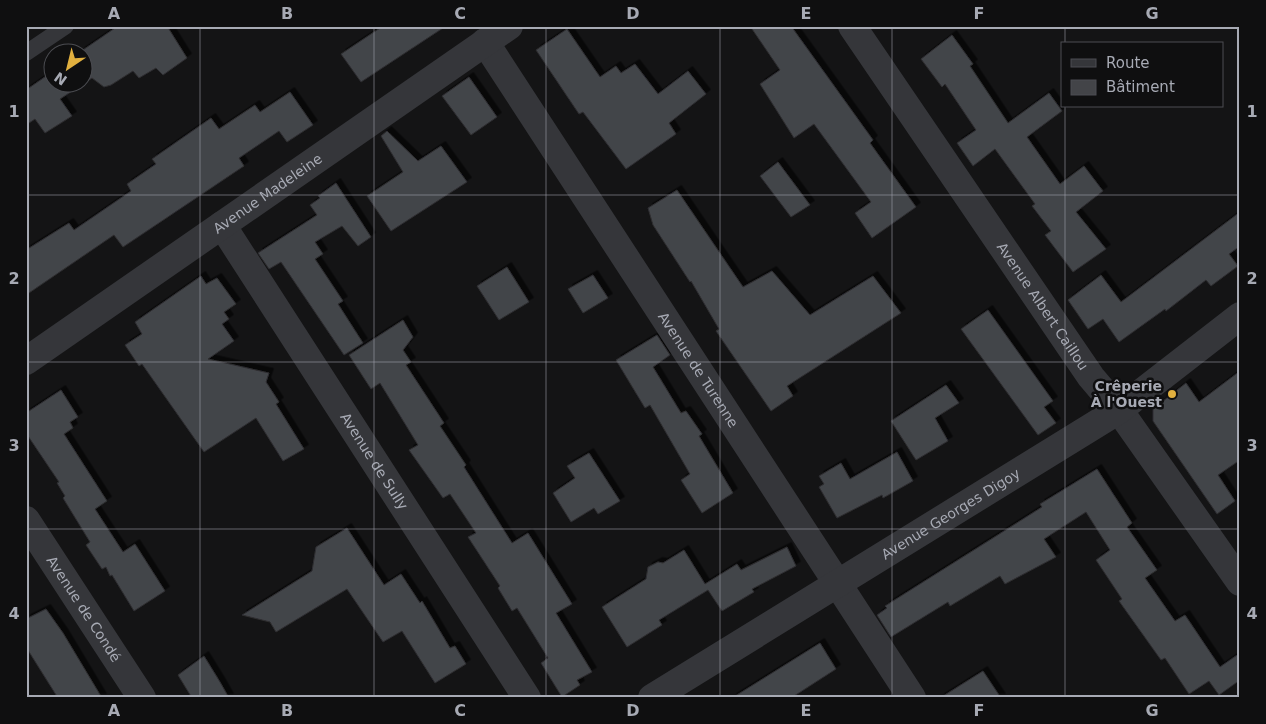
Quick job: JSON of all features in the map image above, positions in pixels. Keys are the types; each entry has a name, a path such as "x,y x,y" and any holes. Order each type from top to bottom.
{"street":[{"name":"Avenue Madeleine","path":"26,361 509,26"},
{"name":"Avenue Albert Caillou","path":"852,26 1091,377 1119,410 1240,582"},
{"name":"Avenue de Turenne","path":"486,42 912,698"},
{"name":"Avenue de Sully","path":"222,225 527,698"},
{"name":"Avenue Georges Digoy","path":"652,698 1119,410 1240,316"},
{"name":"Avenue de Condé","path":"26,520 142,698"}],"lane":[{"path":"26,53 66,26"}],"building":[{"path":"118,26 167,26 187,58 163,75 156,68 139,78 133,71 111,85 104,87 92,78 92,44"},
{"path":"383,26 446,26 361,82 341,54"},
{"path":"750,26 791,26 873,140 870,143 916,207 872,238 855,213 871,202 814,124 794,138 760,84 780,70"},
{"path":"567,29 600,77 616,66 621,73 635,64 658,94 688,71 706,94 669,123 676,134 626,169 583,112 579,114 536,50"},
{"path":"952,35 973,64 970,66 1008,123 1049,93 1062,111 1027,137 1060,184 1084,166 1103,191 1076,212 1106,249 1073,272 1045,235 1051,231 1032,206 1035,204 995,149 973,166 957,143 976,130 945,84 942,87 921,59"},
{"path":"469,77 497,117 471,135 442,96"},
{"path":"42,79 42,92 71,92 60,99 72,116 45,133 35,119 26,125 26,90"},
{"path":"290,92 313,125 287,142 279,131 239,158 244,166 123,247 114,235 26,295 26,250 69,223 74,230 131,191 127,184 156,164 152,159 211,118 219,129 255,105 260,112"},
{"path":"387,131 418,161 441,146 467,182 391,231 367,196 403,172 381,136"},
{"path":"778,162 810,205 791,217 760,176"},
{"path":"336,183 371,237 358,246 342,226 315,242 323,254 315,259 343,301 338,304 363,343 344,355 281,262 269,269 258,253 317,215 310,205 320,198 318,196"},
{"path":"677,190 743,287 772,271 810,315 873,276 901,313 787,386 793,396 771,411 716,331 719,329 691,281 653,225 648,208"},
{"path":"1240,212 1240,246 1229,254 1238,266 1211,286 1206,280 1166,311 1165,309 1119,342 1103,319 1088,329 1068,300 1101,275 1121,302"},
{"path":"507,267 529,302 499,320 477,286"},
{"path":"593,275 608,298 583,313 568,289"},
{"path":"201,276 206,284 217,278 236,304 224,312 229,319 222,324 234,341 208,359 269,373 266,382 279,402 276,404 304,449 283,461 256,418 204,452 142,364 139,366 125,345 142,334 135,322"},
{"path":"988,310 1053,401 1044,407 1056,423 1038,435 961,329"},
{"path":"403,320 413,337 403,350 411,362 406,365 444,423 440,426 466,465 464,467 512,543 528,533 572,604 556,613 592,672 577,680 580,685 562,697 541,663 548,658 517,608 512,611 498,588 500,586 468,537 476,533 450,494 443,498 409,450 418,445 380,383 371,389 349,355"},
{"path":"657,335 670,355 653,367 681,413 686,411 702,434 699,436 733,493 702,513 681,480 690,474 650,405 645,408 616,360"},
{"path":"1240,371 1240,460 1218,475 1235,501 1217,514 1153,421 1153,409 1186,383 1199,402"},
{"path":"946,385 959,403 935,418 948,441 916,460 891,421"},
{"path":"61,390 78,417 70,422 73,428 64,434 107,501 95,509 123,552 135,544 165,591 134,611 112,575 110,576 106,567 102,569 86,545 90,542 63,498 65,496 57,483 59,482 26,433 26,413"},
{"path":"897,452 913,481 883,498 882,495 837,518 819,487 824,484 819,476 841,463 850,479"},
{"path":"589,453 620,501 598,514 594,508 571,522 553,493 575,478 567,466"},
{"path":"1097,469 1132,523 1127,527 1157,570 1145,578 1175,621 1185,615 1220,667 1240,653 1240,680 1219,695 1209,681 1189,694 1165,658 1161,660 1119,601 1122,599 1096,560 1110,550 1086,512 1044,539 1056,557 1005,584 1000,576 950,606 948,602 891,637 877,615 887,608 885,606 1042,507 1040,504"},
{"path":"347,528 384,585 401,574 420,603 422,601 450,648 455,646 466,664 435,683 402,631 383,642 347,589 276,632 270,622 242,615 312,571 316,547"},
{"path":"787,547 796,566 752,589 754,592 722,611 708,590 659,620 662,625 627,647 602,607 646,579 648,567 658,562 663,563 684,550 705,584 737,564 741,570"},
{"path":"46,609 63,633 102,698 58,698 26,647 26,619"},
{"path":"820,643 836,669 791,698 732,698"},
{"path":"204,656 229,698 192,698 178,675"},
{"path":"983,671 1001,698 940,698"}],"place":[{"name":"Crêperie À l'Ouest","path":"1172,394"}]}
